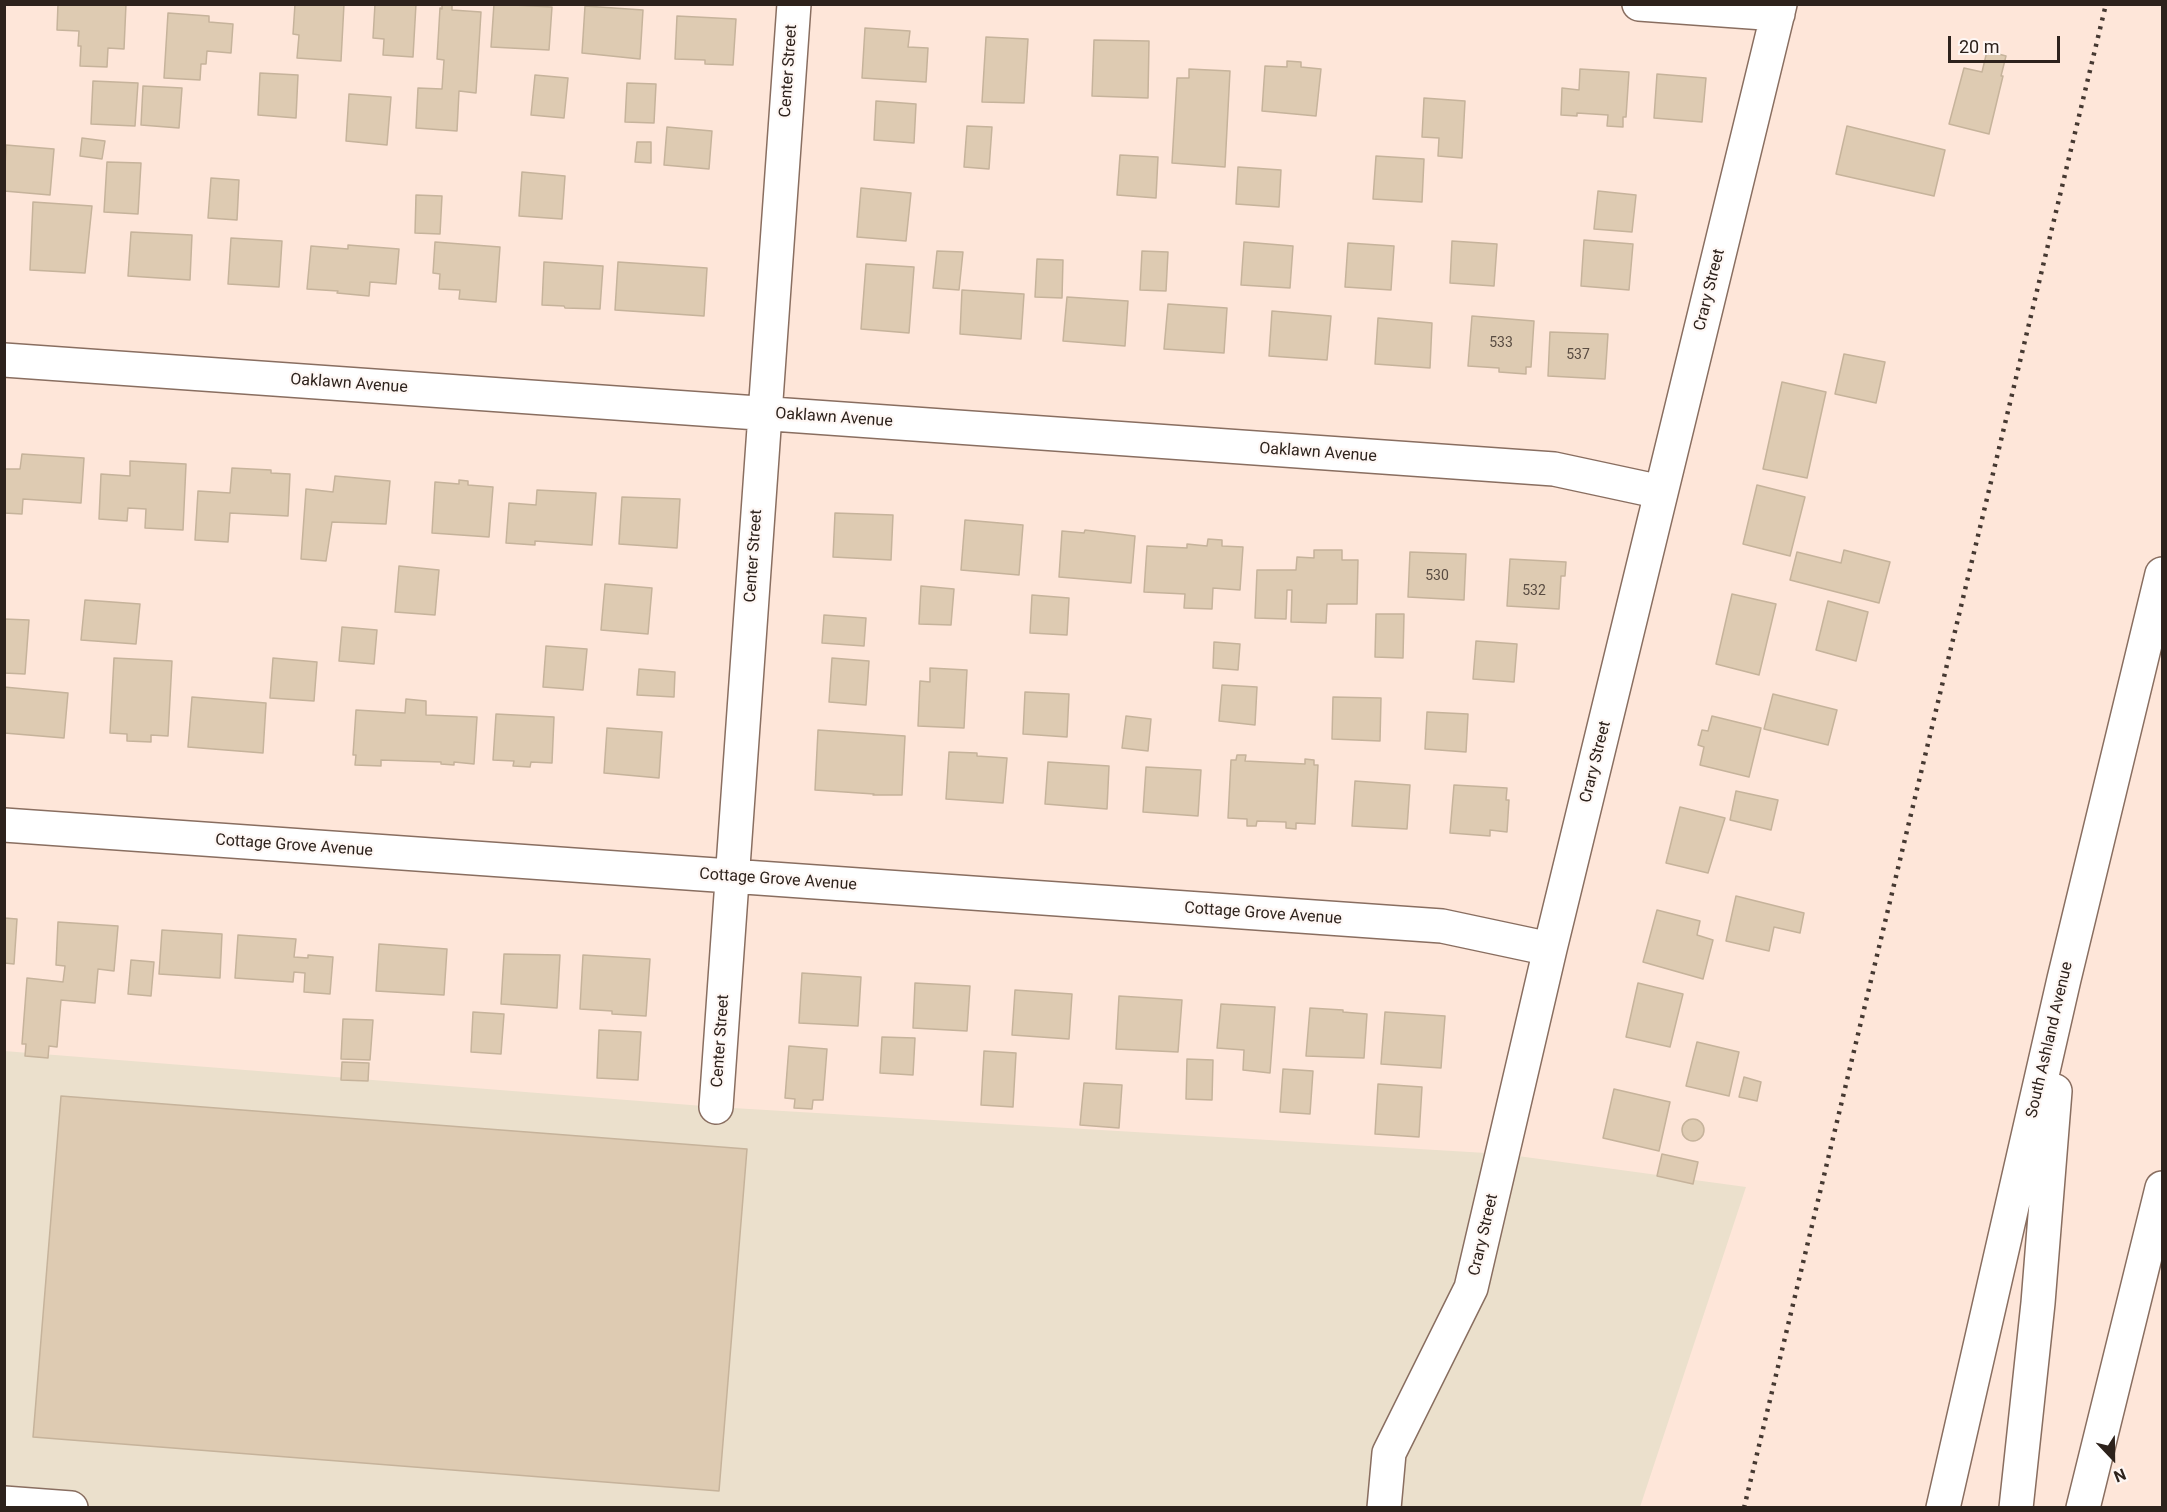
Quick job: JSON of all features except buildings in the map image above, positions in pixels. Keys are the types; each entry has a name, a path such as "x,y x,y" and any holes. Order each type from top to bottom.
{"street":[{"name":"Center Street","path":"716,1107 794,4"},
{"path":"1639,4 1779,9"},
{"name":"Crary Street","path":"1384,1508 1389,1453 1471,1288 1550,949 1779,9"},
{"name":"Oaklawn Avenue","path":"4,360 1554,470 1661,492"},
{"name":"South Ashland Avenue","path":"1943,1508 2064,979 2163,574"},
{"name":"Cottage Grove Avenue","path":"4,825 1442,927 1550,949"},
{"path":"2016,1508 2038,1303 2064,979"},
{"path":"2083,1508 2163,1188"},
{"path":"4,1503 71,1508"}],"shaded area":[{"path":"4,1051 716,1107 1503,1154 1746,1187 1640,1507 5,1507"}],"railway":[{"path":"1744,1508 2106,4"}]}
